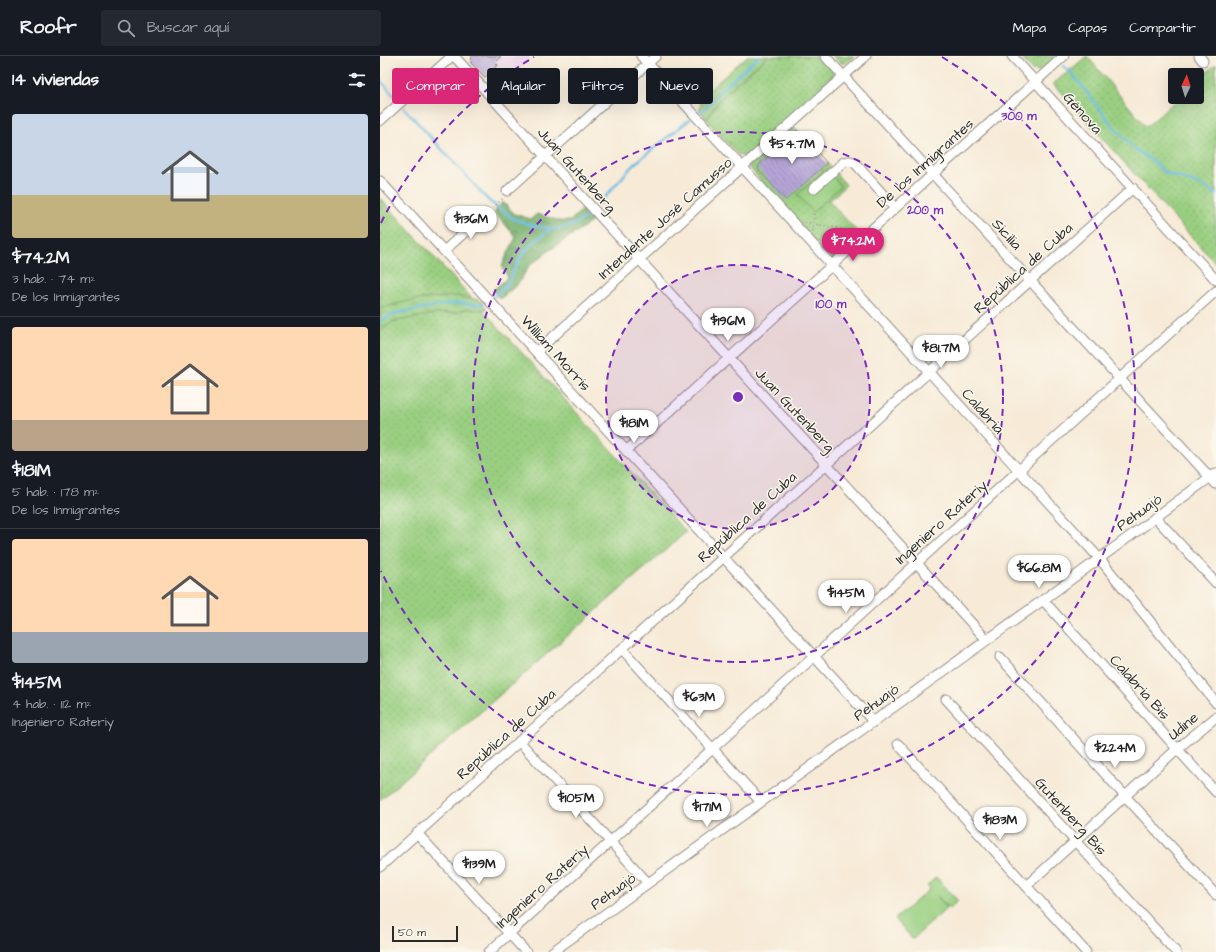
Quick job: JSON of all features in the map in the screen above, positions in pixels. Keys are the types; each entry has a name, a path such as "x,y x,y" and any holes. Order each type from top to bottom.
{"street":[{"path":"380,121 453,56"},
{"name":"Juan Gutenberg","path":"453,56 987,640"},
{"name":"Calabria","path":"641,56 1099,558 1216,703"},
{"path":"507,192 656,56"},
{"name":"Sicilia","path":"825,56 1030,281 1214,478"},
{"name":"Intendente José Camusso","path":"536,352 866,56"},
{"name":"Génova","path":"1012,56 1216,280"},
{"name":"De los Inmigrantes","path":"626,451 1064,56"},
{"path":"814,189 844,162 854,162 895,208"},
{"name":"William Morris","path":"380,181 873,721"},
{"name":"República de Cuba","path":"380,867 1133,188"},
{"path":"444,251 485,214"},
{"name":"Ingeniero Rateriy","path":"490,952 1216,291"},
{"name":"Pehuajó","path":"552,952 1043,600 1155,517 1214,478"},
{"path":"1155,517 1216,583"},
{"name":"Calabria Bis","path":"1043,600 1216,792"},
{"path":"622,649 761,802"},
{"path":"1000,657 1216,895"},
{"name":"Gutenberg Bis","path":"946,699 1176,952"},
{"name":"Udine","path":"1026,886 1177,749 1216,717"},
{"path":"520,741 648,883"},
{"path":"898,744 1086,952"},
{"path":"417,833 526,952"}],"path":[{"path":"494,208 497,204"},
{"path":"812,244 814,211"},
{"path":"801,220 813,224 857,231"}],"shaded area":[{"path":"472,56 527,56 530,59 521,68 487,68 487,79 479,71 479,68 476,68 471,63"}],"green space":[{"path":"747,56 768,56 725,94 717,103 707,120 699,110 701,104 713,104 713,87"},
{"path":"768,56 821,56 835,72 834,75 748,155 742,156 737,154 707,120 717,103 725,94"},
{"path":"833,56 854,56 846,63 841,63"},
{"path":"1020,56 1057,56 1039,71 1032,70"},
{"path":"1087,56 1146,127 1172,104 1204,104 1204,75 1216,64 1216,264 1053,84"},
{"path":"792,124 797,130 759,164 759,169 827,163 846,185 829,201 861,236 835,259 829,257 749,167"},
{"path":"826,169 841,186 813,212 797,195"},
{"path":"380,198 686,532 380,800"},
{"path":"503,202 515,214 531,219 537,214 560,221 570,221 583,209 593,221 529,266 518,284 500,299 493,290 506,279 507,275 502,268 516,237 495,213 496,209"},
{"path":"454,296 479,300 487,309 466,309 456,313 434,314 392,322 380,332 380,309 382,308 409,301"},
{"path":"936,877 958,901 949,909 937,896 947,908 913,939 895,919 930,889 927,886"}],"building":[{"path":"472,56 501,56 495,62 498,65 495,68 487,68 487,75 485,77 479,71 479,68 476,68 471,63"},
{"path":"797,130 827,163 786,200 758,169 759,165"}],"waterway":[{"path":"701,112 720,91 759,56"},
{"path":"1063,66 1072,73 1108,120 1131,146 1152,160 1164,172 1203,186 1216,194"},
{"path":"380,80 392,93"},
{"path":"404,108 489,201 514,219 531,225 551,229"},
{"path":"599,204 633,165 689,120"},
{"path":"493,297 507,285 525,251 537,239 551,229 563,228 575,224 588,216"},
{"path":"380,321 397,313 454,303 483,305"}]}
